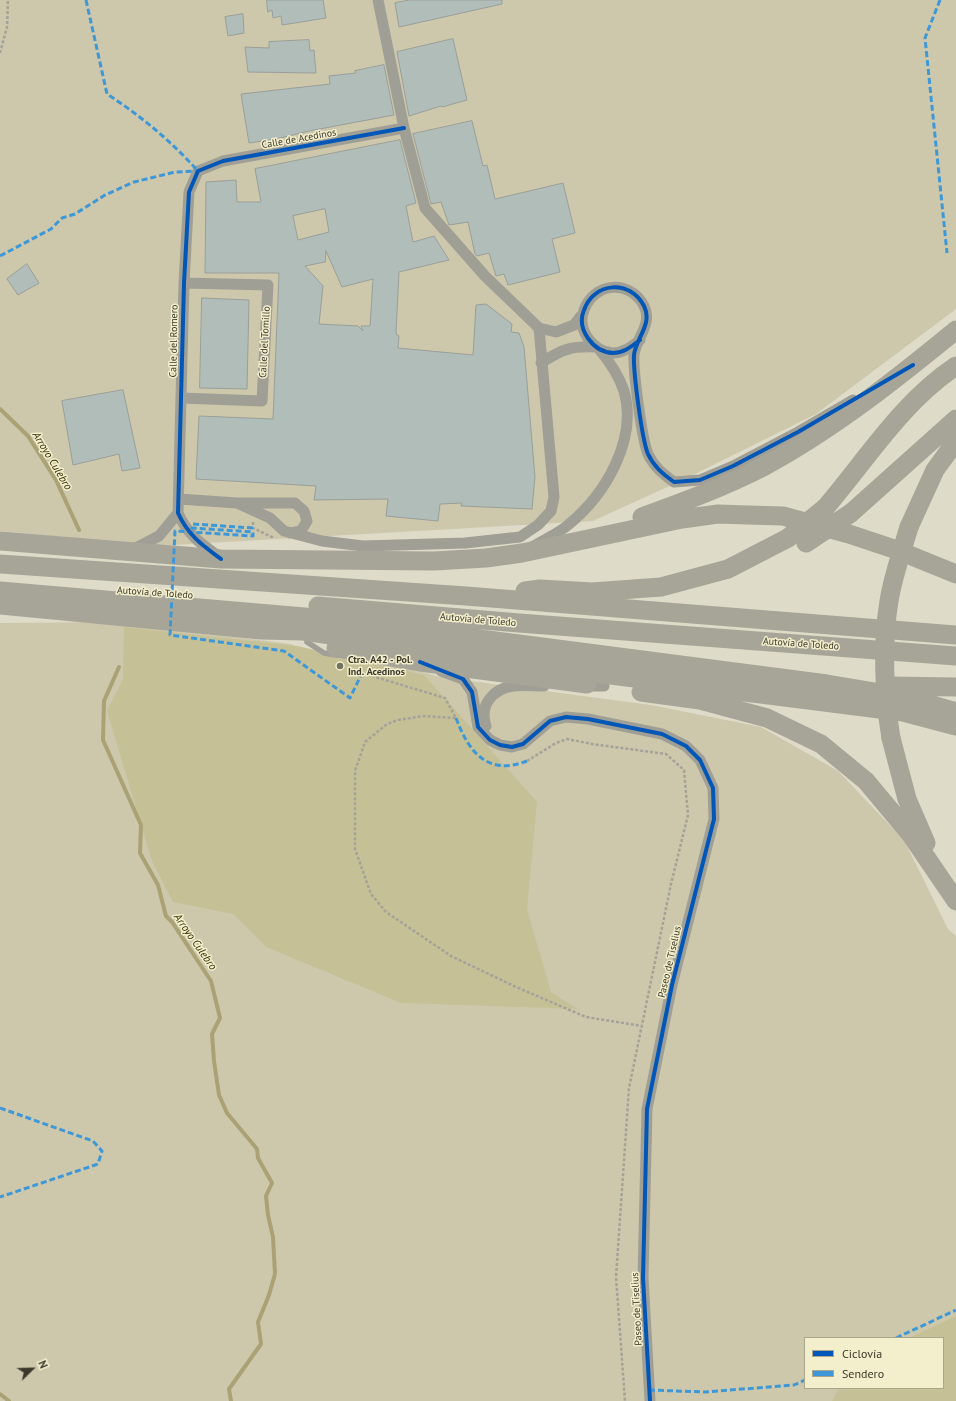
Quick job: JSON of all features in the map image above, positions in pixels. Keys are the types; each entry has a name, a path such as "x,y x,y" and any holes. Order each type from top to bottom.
{"highway":[{"path":"577,540 712,491 763,467 818,434 913,365 956,330"},
{"path":"661,587 728,569 788,538 826,508 854,474 885,432 925,389 956,366"},
{"path":"466,596 540,589 592,592 661,587 731,574 761,566 806,543 851,513 956,419"},
{"path":"953,896 923,838 907,799 891,738 887,715 884,665 889,601 908,527 934,470 956,441"},
{"path":"0,541 221,559 434,561 486,558 522,553 682,518 718,514 783,516 897,550 956,574"},
{"name":"Autovía de Toledo","path":"0,564 254,580 956,635"},
{"name":"Autovía de Toledo","path":"0,582 252,600 519,623 956,656"},
{"path":"0,591 316,618 827,684 905,697 956,712"},
{"path":"0,606 74,611 261,630 303,631 603,674 903,712 956,726"},
{"path":"0,617 74,611"},
{"path":"316,618 411,621 494,628 519,623"},
{"path":"261,630 307,642 379,656 700,700 767,718 821,744 866,782 911,836 953,896"},
{"path":"827,684 956,687"}],"street":[{"path":"378,0 404,128 425,208 485,276 539,328 556,332 574,325 581,316 587,300 601,289 618,287 634,293 644,307 647,324 634,354 636,382 647,452 658,471 674,482 700,480 733,466 798,432 913,365"},
{"name":"Calle de Acedinos","path":"198,171 223,160 404,128"},
{"name":"Calle del Romero","path":"178,513 184,283 189,192 198,171"},
{"name":"Calle del Tomillo","path":"181,398 262,401 268,285 184,283"},
{"path":"522,553 567,526 588,508 605,484 622,445 627,414 624,390 610,362 584,334 581,316"},
{"path":"237,503 270,518 284,531 322,541 363,546 465,543 520,537 538,525 551,511 554,497 539,328"},
{"path":"541,363 562,350 578,346 597,348 614,353 628,349 640,340"},
{"path":"179,499 237,503 295,503 304,511 307,521 301,531 290,533"},
{"path":"129,551 159,536 178,513 184,528 198,542 221,559"},
{"path":"420,662 463,679 472,692 478,728 490,740"},
{"path":"490,740 483,718 486,701 498,691 512,686 604,686"},
{"name":"Paseo de Tiselius","path":"490,740 500,745 512,746 523,744 550,721 566,718 588,719 655,732 686,746 700,760 713,788 714,819 672,986 648,1108 643,1278 650,1401"}],"lane":[{"path":"307,642 324,653 342,657"},
{"path":"356,659 379,656"}],"path":[{"path":"0,53 7,27 8,0"},
{"path":"253,528 277,540"},
{"path":"362,673 445,698 456,718 423,716 398,720 387,724 365,742 355,771 355,849 371,894 386,912 451,956 516,987 586,1017 642,1026"},
{"path":"527,761 556,743 567,739 666,754 684,770 688,815 671,884 629,1088 616,1277 625,1401"}],"shaded area":[{"path":"0,0 956,0 956,309 816,414 689,477 593,521 155,546 0,531"},
{"path":"116,622 291,644 334,663 401,666 440,677 651,705 761,727 838,771 904,840 948,929 956,936 956,1401 0,1401 0,623"},
{"path":"124,627 297,646 424,675 537,802 527,909 551,992 578,1009 401,1003 266,947 233,914 173,902 152,861 107,711 123,679"},
{"path":"956,1316 956,1401 832,1401 838,1389 944,1389 944,1337 911,1337"}],"building":[{"path":"267,0 323,0 326,18 282,25 281,16 273,18 272,10 268,12"},
{"path":"410,0 502,0 502,4 399,27 395,3"},
{"path":"243,14 244,33 228,36 225,17"},
{"path":"453,39 467,100 409,116 397,52"},
{"path":"309,40 310,51 314,50 316,73 248,72 245,47 269,48 269,42"},
{"path":"384,65 394,115 249,143 241,94 330,84 329,76 356,73 355,71"},
{"path":"472,121 483,166 487,165 495,199 563,183 575,233 552,239 560,272 508,285 504,274 496,276 489,253 477,256 475,254 468,222 449,225 441,202 431,204 413,134"},
{"path":"400,140 416,203 406,206 413,242 434,236 449,260 399,272 396,334 399,336 398,348 473,355 476,305 486,304 512,324 511,332 519,333 524,347 535,477 532,509 461,506 462,503 440,504 438,521 386,516 388,499 314,500 316,486 196,479 199,416 273,419 279,273 205,273 206,182 236,180 237,202 261,202 255,169","holes":["325,209 329,232 298,240 293,216","326,251 342,287 373,279 370,326 361,326 363,331 358,326 319,324 323,286 305,266 325,262"]},
{"path":"27,264 39,283 18,295 7,279"},
{"path":"202,298 249,300 247,389 200,388"},
{"path":"123,390 140,468 122,471 119,454 73,465 62,401"}],"waterway":[{"name":"Arroyo Culebro","path":"0,409 28,436 56,480 79,530"},
{"name":"Arroyo Culebro","path":"119,667 104,701 103,740 141,825 140,853 158,885 166,916 172,922 211,981 220,1018 212,1034 219,1095 227,1113 257,1149 258,1158 272,1183 266,1196 268,1215 273,1237 275,1274 269,1295 258,1322 261,1344 229,1389 231,1401"},
{"path":"0,1394 9,1401"}],"marked path":[{"path":"86,0 107,94 132,111 155,130 177,149 198,171"},
{"path":"940,0 925,38 947,253"},
{"path":"0,256 51,229 62,218 75,214 105,195 134,182 175,172 198,171"},
{"path":"253,528 193,524 192,528 253,532 253,536 175,531 170,635 284,651 350,698 362,673"},
{"path":"456,718 467,742 482,758 501,766 513,765 527,761"},
{"path":"0,1108 93,1141 102,1151 98,1164 0,1197"},
{"path":"898,1337 956,1310"},
{"path":"649,1390 705,1392 794,1385 804,1380"}],"cycle path":[{"path":"221,559 191,534 178,513 184,283 189,192 198,171 223,161 404,128"},
{"path":"640,340 637,342 634,345 628,349 617,353 606,352 599,349 588,338 582,325 584,310 589,301 604,289 612,287 630,291 638,297 644,306 647,319 643,331 640,337 638,343 635,349 634,355 638,405 650,459 659,470 674,482 700,480 733,466 798,432 913,365"},
{"path":"420,662 463,679 472,692 478,727 490,740 500,745 512,747 523,744 550,721 566,717 588,719 662,734 686,746 700,760 713,788 714,819 672,985 647,1109 643,1278 650,1401"}],"place":[{"name":"Ctra. A42 - Pol. Ind. Acedinos","path":"340,666"}]}
